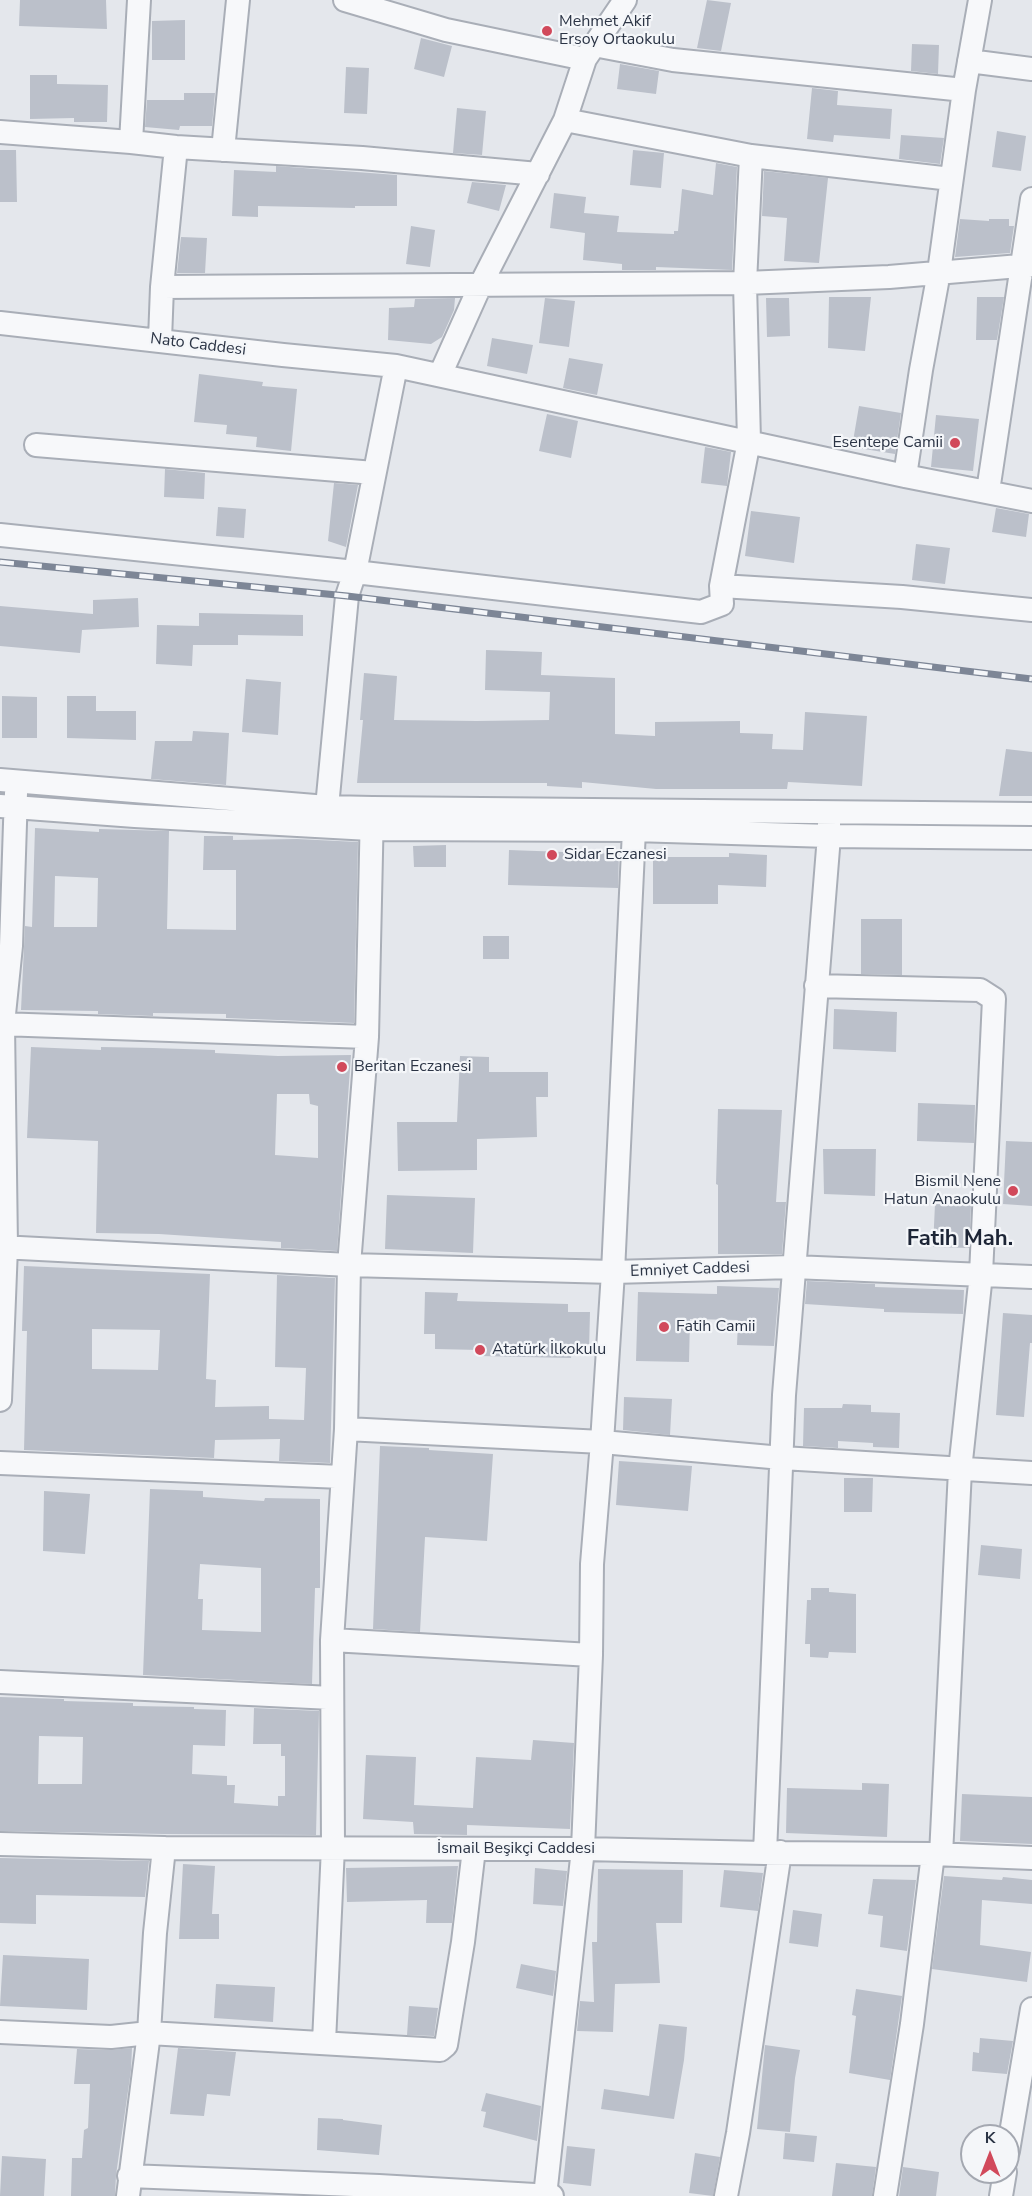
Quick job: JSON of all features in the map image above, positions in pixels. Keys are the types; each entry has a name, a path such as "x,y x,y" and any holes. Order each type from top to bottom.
{"street":[{"path":"131,142 139,0"},
{"path":"223,150 238,0"},
{"path":"345,0 446,30 589,52 964,90"},
{"path":"440,375 480,286 565,120 589,52 625,0"},
{"path":"905,476 939,272 964,90 980,0"},
{"path":"969,61 1032,69"},
{"path":"565,120 751,156 951,179"},
{"path":"0,132 176,147 362,158 538,174"},
{"path":"160,340 162,287 176,147"},
{"path":"0,535 356,572 700,612 722,604 722,586 748,441 745,283 751,156"},
{"path":"988,491 1027,265 1032,199"},
{"path":"162,287 745,283 889,278 1027,265"},
{"name":"Nato Caddesi","path":"0,323 396,366 905,476 1032,501"},
{"path":"327,807 347,596 356,572 396,366"},
{"path":"36,445 374,473"},
{"path":"722,586 902,597 1032,610"},
{"path":"0,1400 3,1247 2,1024 11,946 8,781 327,807 371,819 624,810 1032,814"},
{"path":"8,806 135,816 371,819 829,836 1032,838"},
{"path":"726,2196 738,2133 772,1853 784,1395 829,813"},
{"path":"324,2042 333,1847 332,1640 346,1429 349,1265 367,1037 371,819"},
{"path":"545,2196 583,1849 591,1655 592,1564 613,1272 634,830"},
{"path":"816,986 980,990 994,999 981,1274 960,1470 937,1854 885,2196"},
{"path":"2,1024 367,1037"},
{"name":"Emniyet Caddesi","path":"3,1247 349,1265 613,1272 793,1267 1032,1277"},
{"path":"346,1429 602,1442 782,1458 1032,1473"},
{"path":"0,1463 342,1477"},
{"path":"332,1640 591,1655"},
{"path":"0,1683 332,1698"},
{"name":"İsmail Beşikçi Caddesi","path":"0,1844 164,1848 583,1849 937,1854 1032,1858"},
{"path":"164,1848 155,1933 149,2033 128,2186 379,2186 552,2196"},
{"path":"0,2032 111,2037 149,2033 440,2050 446,2045 464,1942 474,1849"},
{"path":"1013,2124 1032,2009"}],"building":[{"path":"20,0 106,0 107,29 19,26"},
{"path":"707,0 731,3 721,51 697,48"},
{"path":"185,20 185,60 152,60 152,21"},
{"path":"421,38 452,46 444,77 414,69"},
{"path":"912,44 939,45 938,74 911,71"},
{"path":"620,64 659,71 656,94 617,89"},
{"path":"346,67 369,68 367,114 344,113"},
{"path":"30,75 57,75 57,84 108,85 107,122 74,122 74,118 30,119"},
{"path":"812,88 838,91 837,105 892,109 890,139 834,135 833,142 807,139"},
{"path":"184,93 215,93 212,126 180,126 179,130 145,127 147,100 184,100"},
{"path":"457,108 486,111 482,155 453,153"},
{"path":"997,131 1026,136 1021,171 992,167"},
{"path":"901,135 944,138 940,164 899,159"},
{"path":"0,150 16,150 17,202 0,202"},
{"path":"633,150 664,153 661,188 630,185"},
{"path":"716,163 737,167 732,270 656,267 656,270 622,270 622,264 583,260 585,233 550,228 554,193 586,197 584,213 619,216 617,232 674,234 674,231 678,231 682,189 713,195"},
{"path":"276,166 397,175 397,206 355,206 355,208 258,206 258,217 232,216 234,170 276,172"},
{"path":"764,171 828,178 819,263 784,261 787,218 762,216"},
{"path":"472,182 506,185 499,211 467,203"},
{"path":"960,219 989,221 989,219 1009,219 1009,226 1014,226 1010,253 955,257"},
{"path":"411,226 435,230 430,267 406,264"},
{"path":"181,237 207,238 205,273 177,273"},
{"path":"829,297 871,297 865,351 828,348"},
{"path":"977,297 1004,297 997,340 976,340"},
{"path":"455,298 454,310 442,337 431,344 388,340 389,308 414,307 415,299"},
{"path":"545,298 575,301 569,347 539,343"},
{"path":"766,298 789,298 790,336 767,337"},
{"path":"492,338 533,345 527,374 487,366"},
{"path":"569,358 603,364 597,395 563,388"},
{"path":"199,374 263,382 262,386 297,389 291,451 256,447 257,437 226,434 227,425 194,422"},
{"path":"859,406 901,413 895,454 852,447"},
{"path":"547,414 578,421 571,458 539,451"},
{"name":"Esentepe Camii","path":"936,415 979,419 973,471 931,467"},
{"path":"705,447 731,452 727,486 701,483"},
{"path":"165,469 205,473 204,499 164,497"},
{"path":"334,483 358,485 346,547 328,541"},
{"path":"218,507 246,509 244,538 216,536"},
{"path":"996,508 1029,514 1026,537 992,532"},
{"path":"751,511 800,517 794,563 745,556"},
{"path":"916,544 950,548 945,584 912,580"},
{"path":"138,598 139,627 82,630 80,653 0,646 0,606 93,614 93,600"},
{"path":"199,613 303,615 303,636 238,635 238,645 193,645 192,666 156,664 157,625 199,626"},
{"path":"486,650 542,652 541,675 615,678 615,734 655,736 655,722 740,721 740,733 773,734 772,749 803,750 805,712 867,716 862,786 788,782 787,789 656,789 582,782 582,788 547,786 547,783 357,783 363,720 360,720 364,673 397,676 394,720 549,720 550,692 485,690"},
{"path":"246,679 281,682 278,735 242,732"},
{"path":"2,696 37,697 37,738 2,738"},
{"path":"67,696 96,696 96,711 136,711 136,740 67,738"},
{"path":"193,731 229,733 226,785 151,779 155,741 192,741"},
{"path":"1006,749 1032,752 1032,796 999,796"},
{"path":"35,828 99,832 99,829 169,831 167,929 236,930 236,870 203,870 204,836 233,836 233,840 297,839 358,842 354,1023 226,1018 226,1014 153,1013 153,1016 98,1014 98,1011 21,1010 25,926 32,927","holes":["55,876 98,878 97,927 54,927"]},
{"path":"446,845 446,867 414,867 413,846"},
{"path":"509,850 619,854 618,888 508,885"},
{"path":"729,853 767,855 766,887 718,885 718,904 653,904 653,857 729,857"},
{"path":"861,919 902,919 902,975 861,974"},
{"path":"483,936 509,936 509,959 483,959"},
{"path":"834,1009 897,1012 896,1052 833,1049"},
{"path":"31,1047 101,1050 101,1047 215,1050 215,1053 278,1056 351,1055 337,1251 281,1248 281,1242 159,1234 96,1233 98,1141 27,1138","holes":["277,1094 309,1094 310,1104 318,1106 318,1158 275,1155"]},
{"path":"460,1056 489,1057 489,1072 548,1072 548,1097 536,1097 537,1137 477,1139 477,1170 398,1171 397,1122 457,1122"},
{"path":"918,1103 975,1105 974,1143 917,1141"},
{"path":"718,1109 782,1110 776,1202 786,1202 782,1254 718,1254 718,1185 716,1184"},
{"path":"1006,1141 1032,1142 1032,1206 1003,1204"},
{"path":"823,1149 876,1149 875,1196 824,1194"},
{"path":"387,1195 475,1198 473,1253 385,1249"},
{"path":"935,1204 971,1205 969,1248 933,1247"},
{"path":"24,1266 210,1274 206,1379 216,1380 215,1407 269,1406 269,1419 304,1420 306,1368 275,1367 277,1275 335,1278 330,1463 279,1461 280,1439 215,1440 214,1458 24,1450 27,1331 22,1331","holes":["92,1329 160,1330 158,1370 92,1369"]},
{"path":"807,1281 875,1284 875,1287 964,1290 963,1314 884,1312 884,1309 805,1304"},
{"path":"717,1286 779,1288 774,1346 737,1345 738,1320 690,1319 689,1362 636,1361 638,1292 717,1294"},
{"path":"425,1292 458,1293 457,1301 568,1304 568,1312 590,1312 589,1351 572,1350 571,1358 479,1356 479,1350 435,1349 435,1334 424,1334"},
{"path":"1003,1313 1032,1315 1032,1343 1030,1343 1024,1417 996,1415"},
{"path":"624,1397 672,1399 670,1435 623,1430"},
{"path":"843,1404 871,1405 871,1412 900,1413 899,1448 873,1447 873,1443 838,1441 838,1448 803,1446 804,1408 842,1408"},
{"path":"380,1446 493,1454 487,1541 425,1537 420,1632 373,1629"},
{"path":"619,1461 692,1466 688,1511 616,1505"},
{"path":"844,1478 873,1478 872,1512 844,1512"},
{"path":"150,1489 203,1491 203,1497 264,1501 265,1498 320,1499 320,1588 315,1588 312,1684 143,1675","holes":["200,1564 261,1568 261,1632 202,1630 203,1599 198,1599"]},
{"path":"44,1491 90,1494 85,1554 43,1551"},
{"path":"981,1545 1022,1549 1020,1579 978,1575"},
{"path":"811,1588 829,1588 829,1592 856,1594 856,1653 829,1652 828,1658 810,1657 810,1644 805,1644 807,1600 811,1600"},
{"path":"0,1697 226,1710 225,1746 193,1745 192,1774 227,1776 227,1785 235,1785 234,1803 278,1806 278,1796 285,1796 285,1756 281,1756 281,1744 253,1744 254,1708 319,1711 316,1835 0,1831","holes":["39,1736 83,1737 82,1784 38,1784"]},
{"path":"533,1740 574,1743 570,1829 467,1825 467,1835 414,1834 413,1822 363,1819 366,1755 416,1757 414,1805 473,1808 476,1757 531,1760"},
{"path":"862,1783 889,1784 887,1837 786,1833 787,1788 862,1790"},
{"path":"962,1794 1032,1797 1032,1844 960,1841"},
{"path":"0,1858 149,1861 145,1897 36,1895 36,1924 0,1923"},
{"path":"183,1864 215,1866 212,1914 219,1914 219,1939 179,1939"},
{"path":"458,1866 452,1923 426,1923 427,1900 347,1902 346,1868"},
{"path":"535,1868 567,1871 563,1906 533,1904"},
{"path":"598,1869 683,1870 682,1923 656,1923 660,1983 615,1984 613,2032 577,2031 580,2001 594,2002 592,1942 597,1942"},
{"path":"724,1870 763,1873 758,1911 720,1907"},
{"path":"944,1876 1032,1880 1032,1904 982,1900 980,1945 1031,1952 1027,1982 932,1969"},
{"path":"873,1879 916,1880 907,1951 880,1947 883,1916 868,1914"},
{"path":"793,1910 822,1914 818,1947 789,1943"},
{"path":"3,1955 89,1959 87,2010 0,2006"},
{"path":"521,1964 556,1971 553,1996 516,1988"},
{"path":"216,1984 275,1987 273,2022 214,2018"},
{"path":"856,1989 902,1996 890,2080 849,2073 856,2016 852,2015"},
{"path":"409,2006 438,2008 434,2036 407,2035"},
{"path":"659,2024 687,2027 674,2119 601,2109 604,2089 649,2096"},
{"path":"980,2038 1013,2041 1007,2074 972,2071 973,2052 979,2053"},
{"path":"765,2045 800,2050 790,2132 757,2129"},
{"path":"132,2048 115,2196 71,2196 72,2158 82,2158 84,2130 88,2128 90,2084 74,2084 77,2049"},
{"path":"178,2048 236,2052 230,2096 207,2094 204,2116 170,2114"},
{"path":"486,2093 541,2106 537,2141 483,2127 486,2112 481,2111"},
{"path":"318,2118 382,2125 379,2155 317,2150"},
{"path":"785,2133 817,2136 814,2162 783,2159"},
{"path":"567,2146 595,2149 591,2186 563,2183"},
{"path":"695,2153 720,2157 713,2196 689,2193"},
{"path":"2,2156 46,2159 44,2196 0,2196"},
{"path":"836,2163 876,2167 872,2196 832,2196"},
{"path":"903,2167 939,2172 936,2196 899,2196"}],"railway":[{"path":"0,562 347,596 1032,679"}],"place":[{"name":"Mehmet Akif Ersoy Ortaokulu","path":"547,31"},
{"name":"Esentepe Camii","path":"955,443"},
{"name":"Sidar Eczanesi","path":"552,855"},
{"name":"Beritan Eczanesi","path":"342,1067"},
{"name":"Bismil Nene Hatun Anaokulu","path":"1013,1191"},
{"name":"Fatih Camii","path":"664,1327"},
{"name":"Atatürk İlkokulu","path":"480,1350"}],"district":[{"name":"Fatih Mah.","path":"960,1240"}]}
